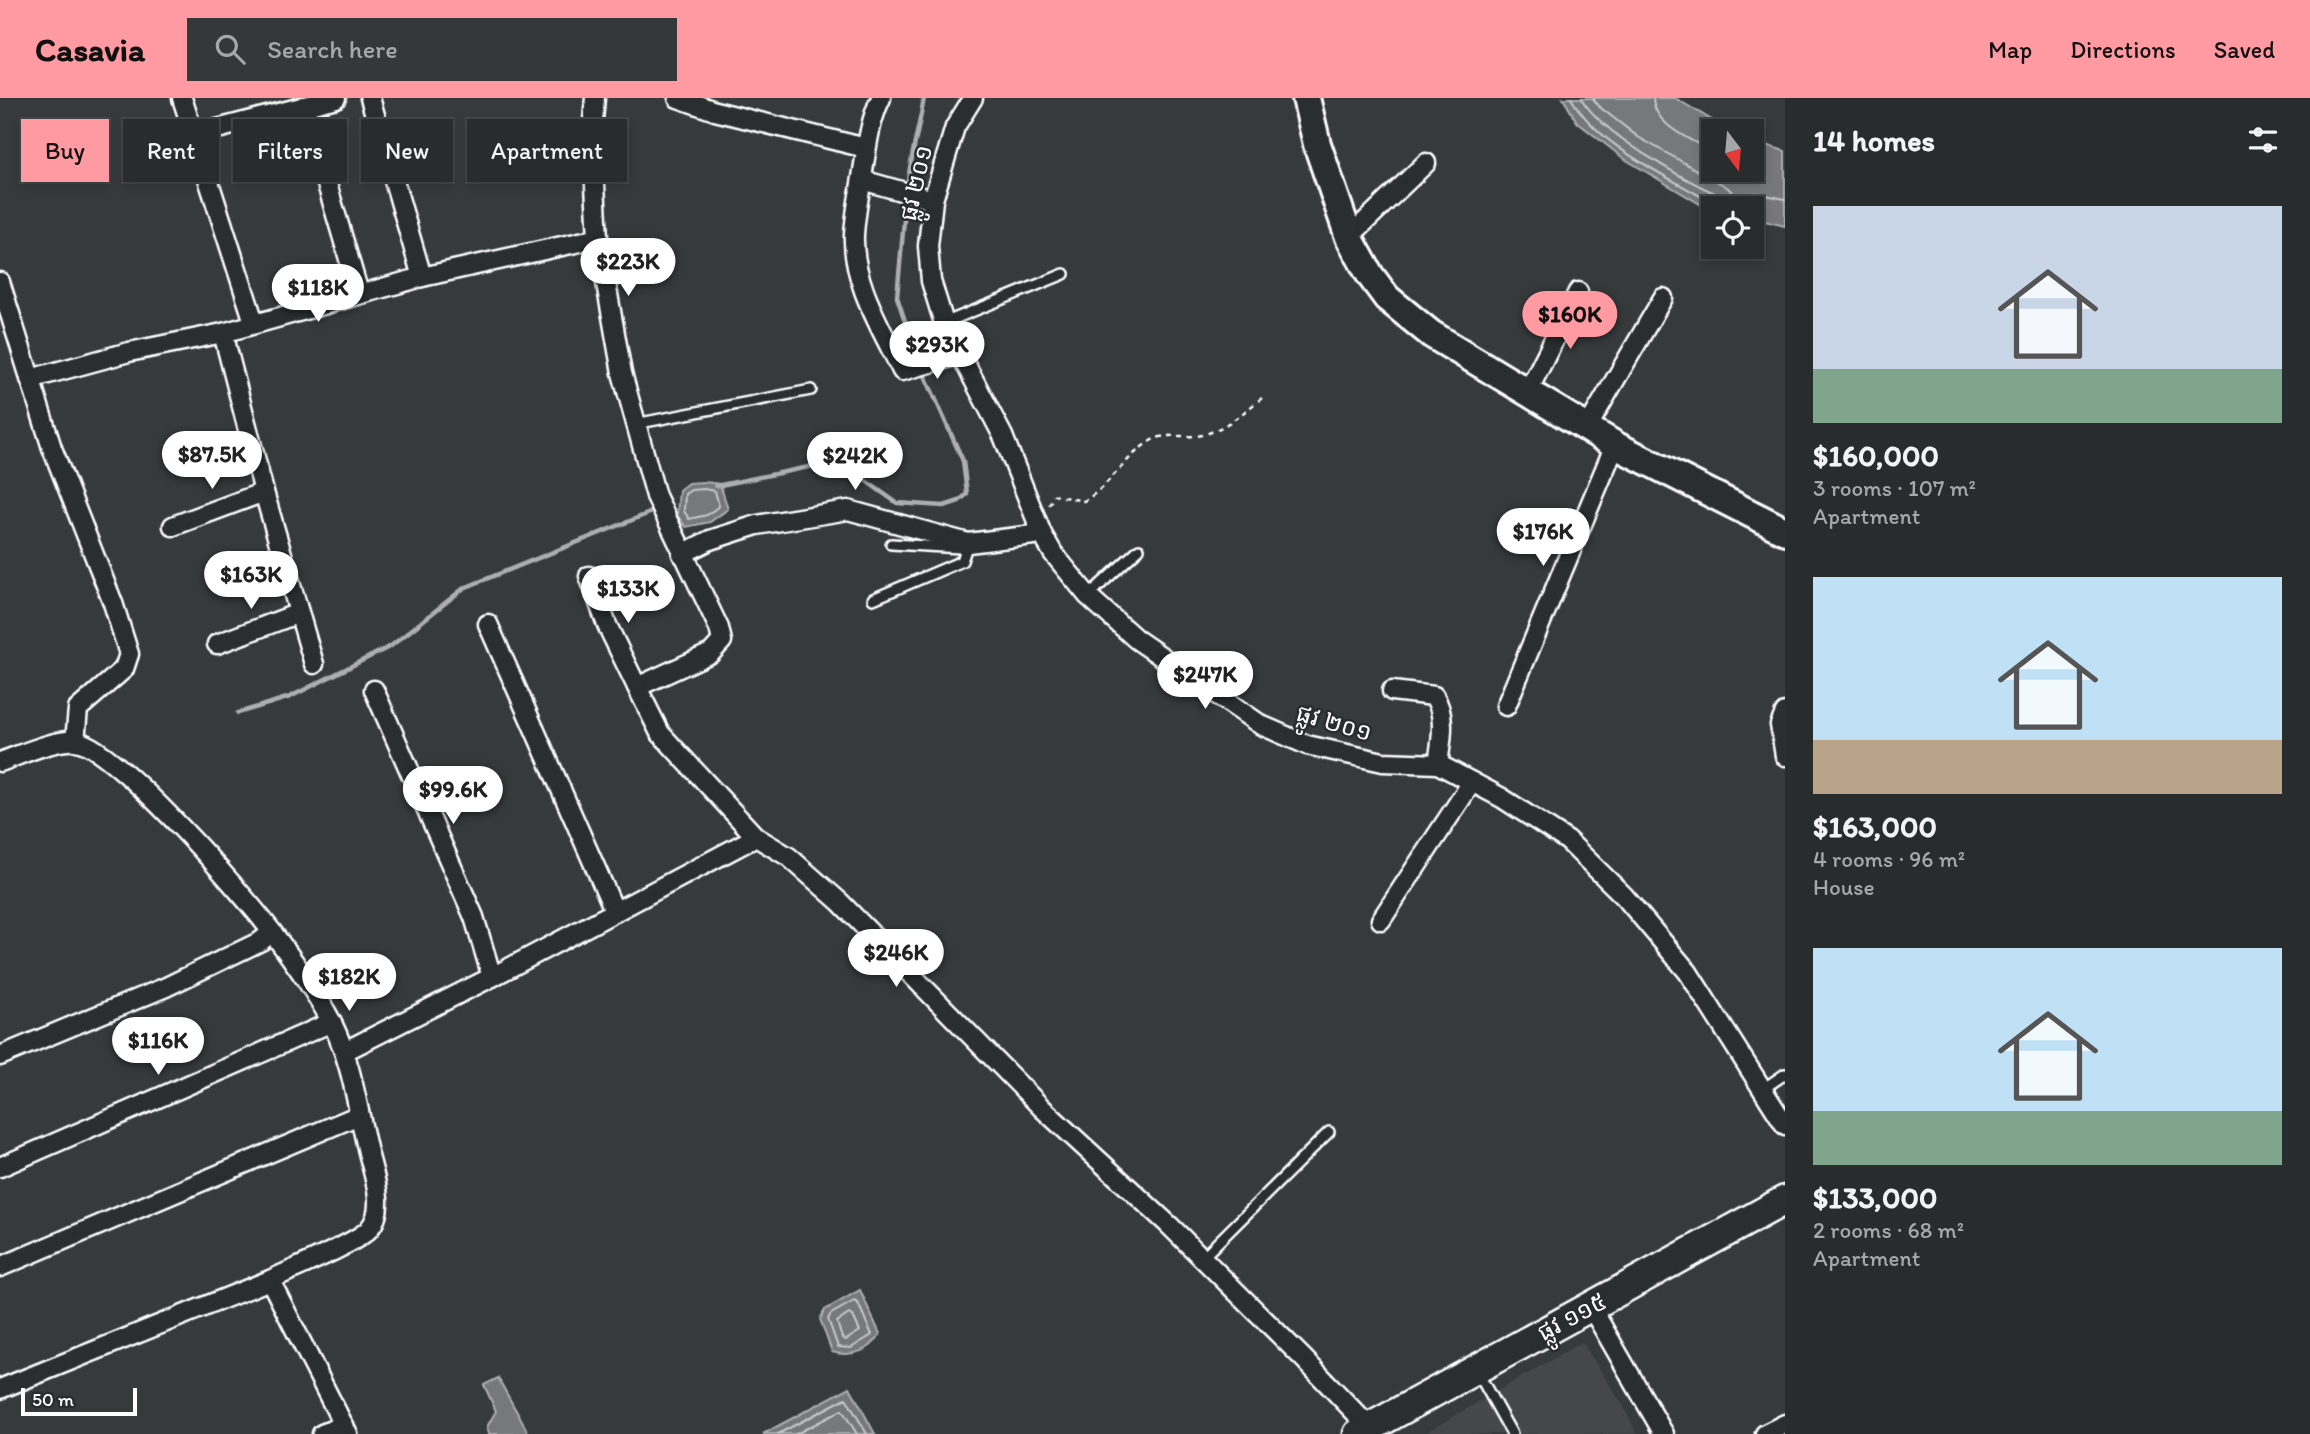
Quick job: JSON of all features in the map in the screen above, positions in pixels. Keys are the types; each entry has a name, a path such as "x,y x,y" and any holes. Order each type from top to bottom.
{"main road":[{"name":"ផ្លូវ ១១៥","path":"1364,1431 1785,1200"}],"street":[{"path":"182,98 189,119"},
{"path":"219,128 335,98"},
{"path":"370,98 422,277"},
{"path":"595,98 592,132 598,238 622,373 657,499 719,628 722,641 711,653 637,687"},
{"path":"678,98 739,117 866,148"},
{"path":"881,98 875,110 866,148 854,236 857,264 867,298 902,371 962,354"},
{"name":"ផ្លូវ ២០១","path":"974,98 956,127 933,200 928,246 931,281 944,323 1003,436 1040,529 1053,553 1088,596 1136,639 1261,725 1307,745 1383,762 1438,764 1568,841 1624,896 1688,972 1785,1125"},
{"path":"1306,98 1321,157 1349,237 1370,275 1387,298 1431,334 1615,445 1785,531"},
{"path":"304,106 359,293"},
{"path":"1349,237 1426,163"},
{"path":"862,180 933,200"},
{"path":"209,182 254,322"},
{"path":"30,379 129,352 223,332 422,277 598,238"},
{"path":"0,282 52,448 113,603 129,654 124,669 78,709 75,741"},
{"path":"1527,393 1578,292"},
{"path":"1587,428 1663,298"},
{"path":"223,332 264,492 314,664"},
{"path":"1506,706 1615,445"},
{"path":"173,526 264,492"},
{"path":"682,554 710,540 757,525 848,510 967,546 1040,529"},
{"path":"589,576 607,625 660,733 756,837 789,857 840,902 1042,1108 1202,1258 1364,1431"},
{"path":"217,645 299,613"},
{"path":"488,624 615,912"},
{"path":"374,690 474,917 492,977"},
{"path":"1392,691 1434,696 1438,702 1443,730 1438,764"},
{"path":"1785,713 1780,725 1785,756"},
{"path":"0,762 40,747 75,741 95,747 156,802 272,932 332,1022 345,1051 378,1192 377,1214 370,1229 353,1240 270,1280 0,1389"},
{"path":"1381,920 1472,782"},
{"path":"345,1051 492,977 756,837"},
{"path":"0,1056 166,987 272,932"},
{"path":"0,1167 332,1022"},
{"path":"0,1267 359,1115"},
{"path":"270,1280 346,1429 322,1434"},
{"path":"1591,1307 1664,1434"},
{"path":"1765,1434 1785,1424"}],"lane":[{"path":"944,323 1064,274"},
{"path":"635,424 811,390"},
{"path":"873,599 955,566 962,561 967,546 891,544"},
{"path":"1088,596 1139,549"},
{"path":"1763,1089 1785,1074"},
{"path":"1202,1258 1329,1132"},
{"path":"1476,1368 1512,1434"}],"path":[{"path":"1040,529 1054,495 1084,500 1096,494 1129,458 1151,440 1168,435 1201,435 1234,419 1262,398"}],"shaded area":[{"path":"1582,1342 1624,1407 1637,1434 1423,1434"}],"water":[{"path":"1563,98 1675,98 1710,119 1701,119 1701,182 1764,182 1764,145 1785,151 1785,226 1764,221 1764,196 1701,196 1701,205 1623,158 1577,122"},
{"path":"688,483 720,484 728,509 710,522 686,527 677,515 679,490"},
{"path":"860,1290 880,1334 871,1345 859,1352 832,1352 820,1319 825,1310"},
{"path":"498,1378 529,1434 489,1434 487,1427 496,1411 484,1385"},
{"path":"850,1387 875,1434 763,1434"}],"waterway":[{"path":"907,189 924,98"},
{"path":"906,198 897,297 919,363"},
{"path":"716,486 833,462 852,471 897,503 944,506 959,501 967,494 963,461 923,371"},
{"path":"238,713 290,697 391,646 464,588 657,510"}]}
